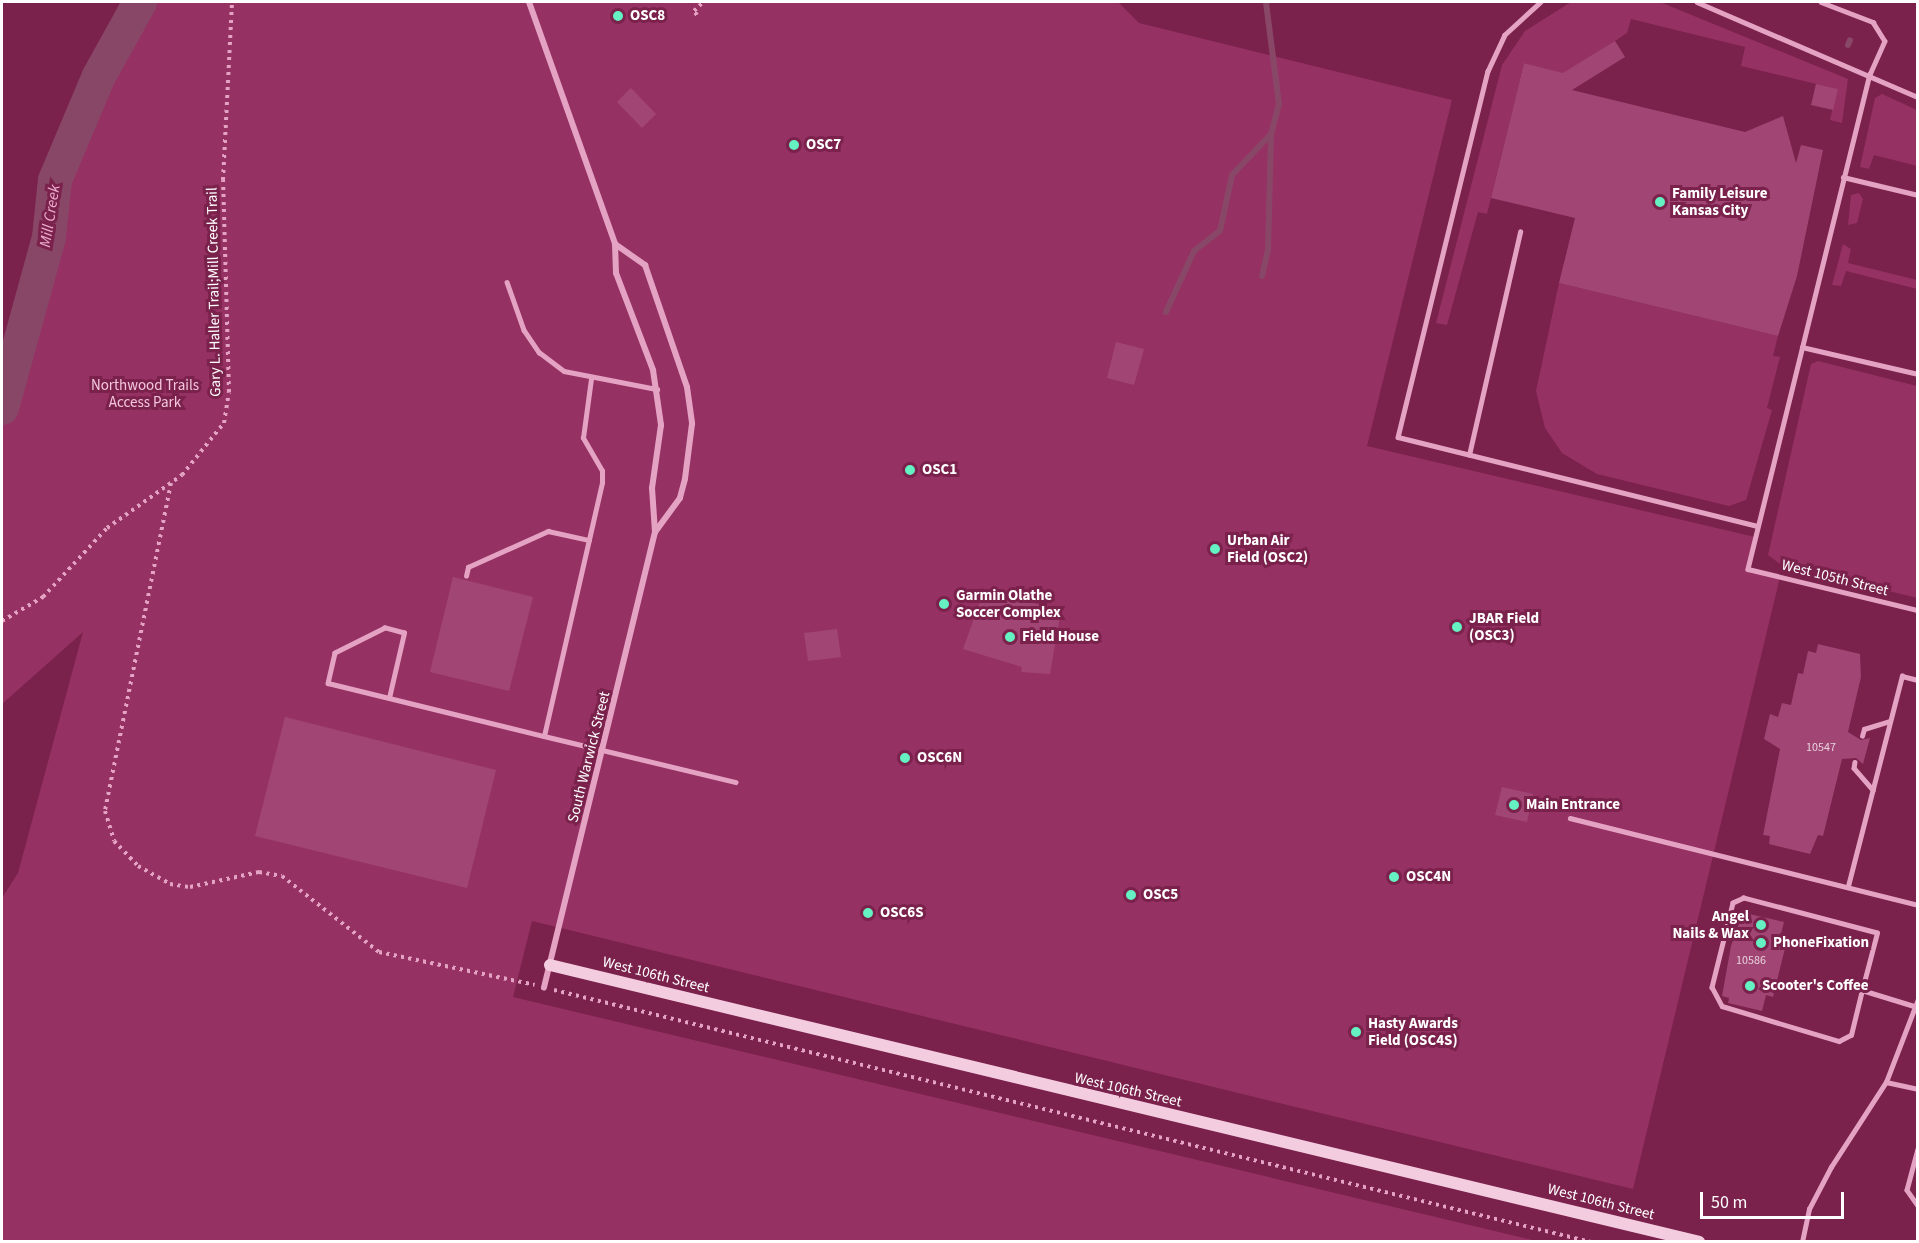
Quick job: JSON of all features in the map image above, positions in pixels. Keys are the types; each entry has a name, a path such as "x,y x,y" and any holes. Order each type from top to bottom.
{"street":[{"path":"529,2 615,244"},
{"name":"South Warwick Street","path":"544,988 655,532 652,488 661,425 657,389 616,273 615,244"},
{"name":"South Warwick Street","path":"615,244 645,266 687,387 691,442 685,479 680,498 655,532"},
{"name":"West 106th Street","path":"550,964 1699,1242"}],"lane":[{"path":"1541,2 1505,34 1488,70 1398,437 1757,526 1870,74 1885,41 1873,22 1821,2"},
{"path":"1697,2 1870,74 1917,97"},
{"path":"1844,177 1917,195"},
{"path":"1469,454 1520,232"},
{"path":"507,282 524,330 539,352 564,371 591,379 657,389"},
{"path":"1802,346 1917,374"},
{"path":"544,736 602,483 602,471 583,438 591,379"},
{"name":"West 105th Street","path":"1757,526 1748,569 1917,610"},
{"path":"466,576 468,567 548,531 589,540"},
{"path":"389,698 404,633 385,628 335,653 328,683 389,698 544,736 603,749 736,782"},
{"path":"1848,886 1902,676 1917,680"},
{"path":"1862,736 1864,729 1890,721"},
{"path":"1855,762 1854,768 1873,790"},
{"path":"1570,818 1917,904"},
{"path":"1744,898 1824,917 1877,933 1862,990 1847,1039 1794,1030 1715,1001 1712,987 1731,909 1744,898"},
{"path":"1862,990 1914,1006"},
{"path":"1802,1242 1809,1209 1831,1167 1886,1082 1917,999"},
{"path":"1886,1082 1917,1089"},
{"path":"1917,1149 1907,1190 1917,1206"}],"path":[{"name":"Gary L. Haller Trail;Mill Creek Trail","path":"2,621 43,597 107,528 171,483 217,437 228,409 223,180 232,2"},
{"path":"698,15 694,11 703,2"},
{"path":"171,483 105,811 114,841 138,866 170,884 205,885 259,872 282,876 379,952 544,988 1171,1144 1302,1170 1452,1212 1591,1242"}],"green space":[{"name":"Garmin Olathe Soccer Complex","path":"140,2 1118,2 1139,23 1452,100 1367,446 1755,537 1748,569 1780,577 1633,1189 532,921 513,997 1537,1241 2,1241 2,898 18,873 83,632 2,704 2,408 49,237 55,180 99,76"},
{"path":"1571,2 1660,2 1848,79 1842,123 1830,120 1837,89 1741,66 1745,47 1631,19 1627,33 1565,74 1524,63 1487,214 1478,212 1447,325 1436,323 1502,65 1525,31"},
{"path":"1882,94 1917,110 1917,166 1874,155 1869,169 1860,167 1875,98"},
{"path":"1859,193 1863,199 1857,223 1848,225 1851,195"},
{"path":"1843,244 1851,249 1848,263 1917,280 1917,289 1846,271 1841,286 1832,285"},
{"path":"1559,283 1778,336 1773,356 1780,357 1767,408 1772,410 1746,500 1729,506 1597,474 1562,453 1545,428 1536,391"},
{"path":"1818,361 1917,386 1917,598 1780,564 1768,555 1811,364"}],"building":[{"name":"Family Leisure Kansas City","path":"1615,41 1625,57 1572,90 1745,132 1783,116 1796,163 1801,145 1823,150 1797,276 1778,336 1559,283 1575,218 1491,198 1524,63 1563,73"},
{"path":"1816,84 1838,89 1833,110 1811,105"},
{"path":"631,88 656,114 642,128 617,102"},
{"path":"1116,342 1144,349 1134,385 1107,378"},
{"path":"453,577 533,597 509,691 430,672"},
{"name":"Field House","path":"984,591 1061,610 1050,674 1021,672 1022,667 963,649"},
{"path":"837,629 841,657 808,661 804,633"},
{"path":"1818,644 1860,654 1861,677 1848,732 1861,740 1870,738 1863,764 1856,758 1842,759 1823,836 1818,835 1810,854 1769,844 1770,836 1763,835 1780,749 1764,739 1770,714 1778,717 1782,703 1791,705 1798,673 1803,674 1808,651 1816,653"},
{"path":"285,717 496,770 467,888 255,836"},
{"name":"Main Entrance","path":"1502,787 1533,794 1527,822 1495,815"},
{"path":"1749,914 1784,922 1780,938 1787,940 1773,997 1766,995 1762,1011 1728,1003 1729,998 1722,996 1731,946 1741,918 1748,920"}],"waterway":[{"name":"Mill Creek","path":"2,408 49,237 55,180 99,76 140,2"},
{"path":"1262,276 1268,251 1271,134 1279,104 1266,2"},
{"path":"1848,45 1850,40"},
{"path":"1166,312 1194,251 1220,231 1232,175 1271,134"}],"place":[{"name":"OSC8","path":"618,16"},
{"name":"OSC7","path":"794,145"},
{"name":"Family Leisure Kansas City","path":"1660,202"},
{"name":"OSC1","path":"910,470"},
{"name":"Urban Air Field (OSC2)","path":"1215,549"},
{"name":"Garmin Olathe Soccer Complex","path":"944,604"},
{"name":"JBAR Field (OSC3)","path":"1457,627"},
{"name":"Field House","path":"1010,637"},
{"name":"OSC6N","path":"905,758"},
{"name":"Main Entrance","path":"1514,805"},
{"name":"OSC4N","path":"1394,877"},
{"name":"OSC5","path":"1131,895"},
{"name":"OSC6S","path":"868,913"},
{"name":"Angel Nails & Wax","path":"1761,925"},
{"name":"PhoneFixation","path":"1761,943"},
{"name":"Scooter's Coffee","path":"1750,986"},
{"name":"Hasty Awards Field (OSC4S)","path":"1356,1032"}],"park label":[{"name":"Northwood Trails Access Park","path":"145,394"}]}
